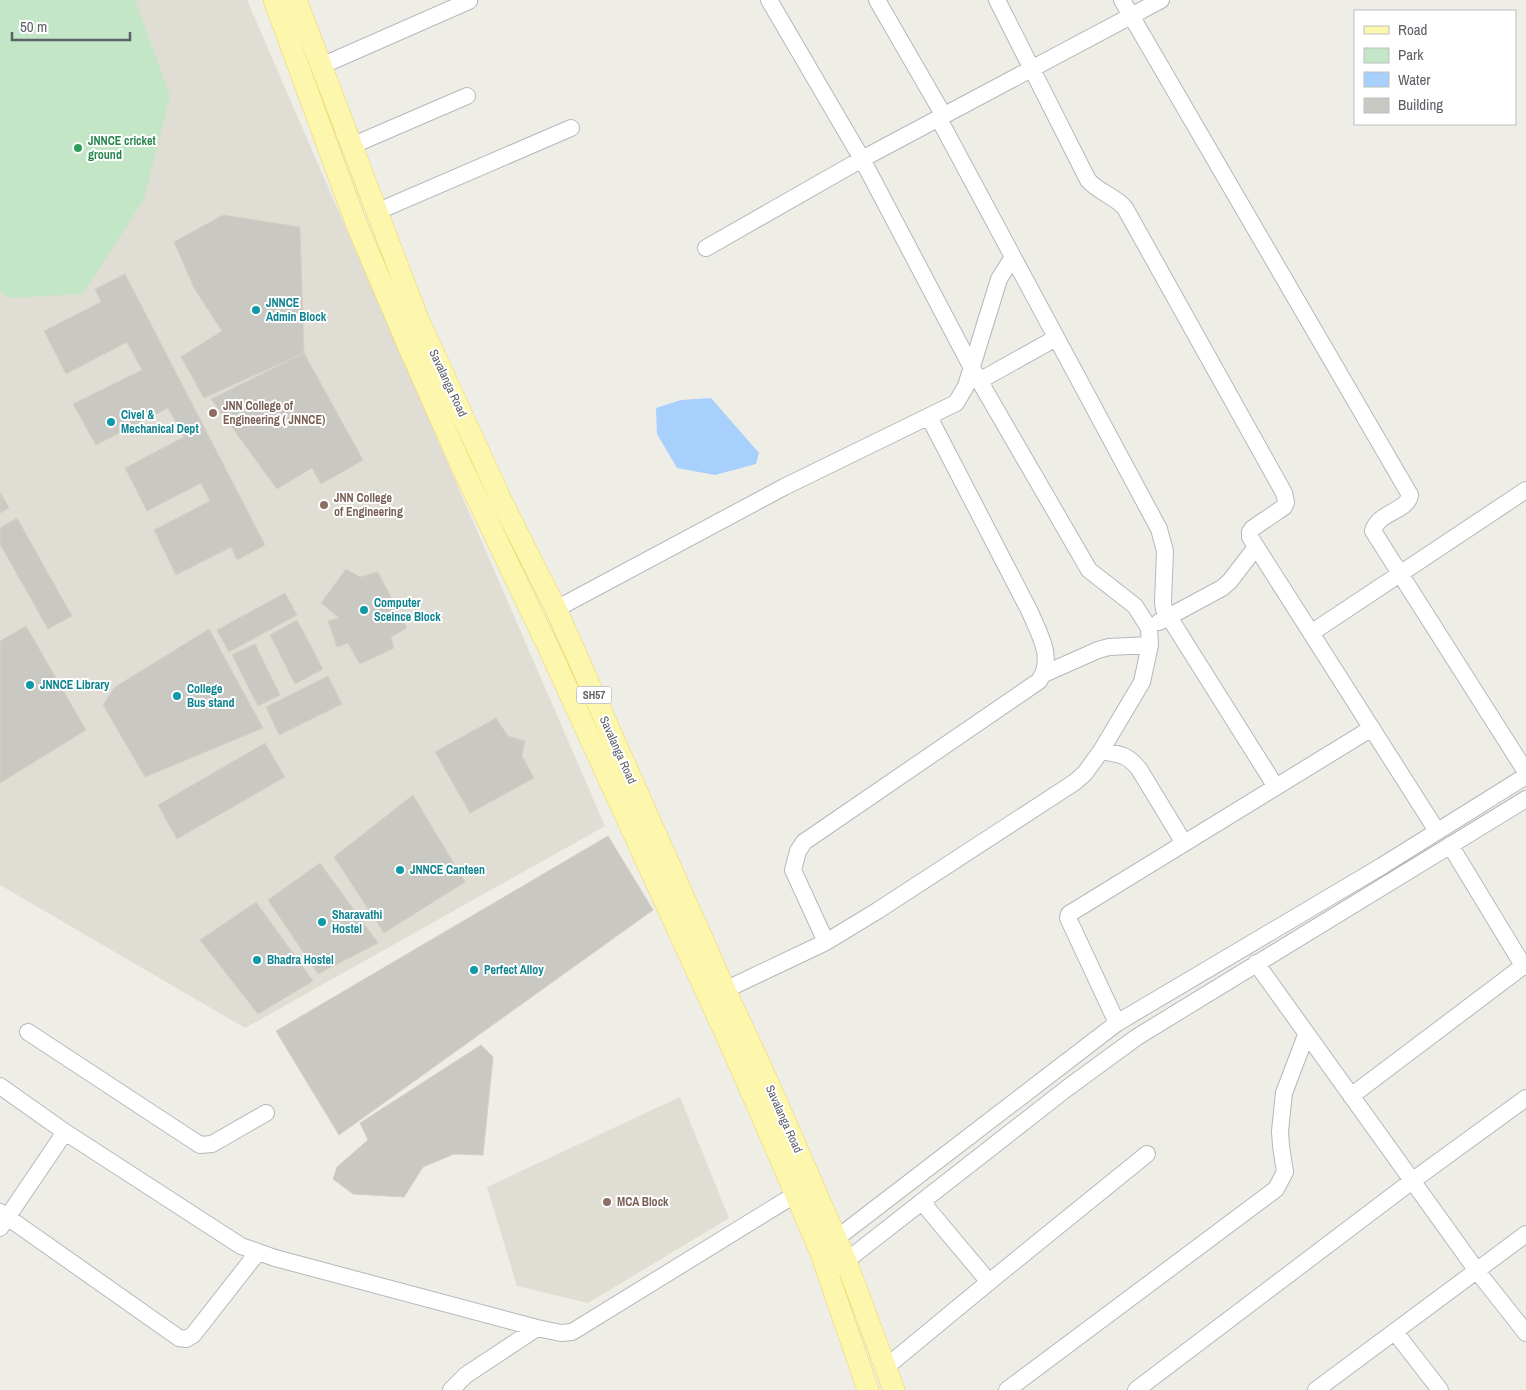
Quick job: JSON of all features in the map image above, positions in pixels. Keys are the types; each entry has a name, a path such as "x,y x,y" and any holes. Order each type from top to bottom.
{"main road":[{"name":"Savalanga Road","path":"274,0 356,223 462,467 552,655 732,1048 796,1194 828,1243 846,1261 894,1390"},
{"name":"Savalanga Road","path":"296,0 418,319 503,504 556,609 725,990 763,1071 828,1243 828,1272 868,1390"}],"street":[{"path":"321,66 469,0"},
{"path":"725,990 826,942 1075,782 1101,751 1142,682 1150,645 1149,628 1135,606 1089,570 975,375 862,160 769,0"},
{"path":"877,0 1056,338 1160,529 1164,550 1163,602 1168,616 1276,787"},
{"path":"997,0 1088,180 1092,185 1121,203 1125,208 1284,493 1286,502 1284,507 1253,528 1250,532 1250,537 1438,831"},
{"path":"1122,0 1410,495 1407,503 1378,521 1373,531 1526,772"},
{"path":"706,248 862,160 1161,0"},
{"path":"351,146 467,96"},
{"path":"376,212 571,128"},
{"path":"556,609 784,488 956,403 975,375 999,279 1013,257"},
{"path":"975,375 1056,338"},
{"path":"826,942 793,870 798,851 804,842 1039,681 1046,667 1044,644 1030,612 929,417"},
{"path":"1311,633 1526,490"},
{"path":"1149,628 1222,588 1230,581 1256,547"},
{"path":"1044,674 1098,650 1109,647 1150,645"},
{"path":"1117,1023 1068,918 1069,914 1372,728"},
{"path":"1101,751 1122,755 1132,760 1184,843"},
{"path":"828,1243 1117,1023 1438,831 1526,776"},
{"path":"828,1272 846,1261 1066,1089 1137,1037 1526,799"},
{"path":"1351,1096 1523,971 1450,845"},
{"path":"1256,964 1477,1271 1526,1333"},
{"path":"28,1032 200,1145 212,1144 266,1113"},
{"path":"1007,1390 1276,1189 1286,1172 1280,1146 1284,1092 1306,1035"},
{"path":"0,1086 65,1132 241,1246 561,1333 572,1332 796,1194"},
{"path":"1136,1390 1412,1181 1526,1098"},
{"path":"65,1132 2,1219 179,1338 194,1335 258,1252"},
{"path":"886,1368 1147,1154"},
{"path":"922,1202 989,1282"},
{"path":"1316,1390 1526,1234"},
{"path":"452,1390 466,1375 538,1328"},
{"path":"1395,1332 1440,1390"}],"shaded area":[{"name":"JNN College of Engineering ( JNNCE)","path":"0,0 247,0 605,826 245,1028 0,885"},
{"name":"MCA Block","path":"680,1097 729,1218 588,1303 517,1286 487,1187"}],"green space":[{"name":"JNNCE cricket ground","path":"0,0 135,0 170,96 144,199 83,294 10,298 0,292"}],"water":[{"path":"711,398 759,453 756,464 715,475 677,468 657,434 656,408 681,400"}],"building":[{"name":"JNNCE Admin Block","path":"223,215 300,227 304,353 204,398 181,357 222,331 194,288 174,242"},
{"name":"Civel & Mechanical Dept","path":"125,274 265,545 237,560 231,547 176,575 154,530 210,501 201,483 147,511 125,468 184,437 168,408 96,445 73,404 142,370 127,342 66,374 44,331 101,302 95,289"},
{"path":"304,353 363,460 321,484 312,468 277,489 211,399"},
{"path":"0,492 9,508 0,513"},
{"path":"17,518 72,616 48,629 0,544 0,528"},
{"name":"Computer Sceince Block","path":"346,569 360,577 378,572 407,628 391,637 394,648 360,664 348,643 337,647 328,621 339,618 321,603"},
{"path":"285,593 297,615 229,652 217,630"},
{"path":"297,620 323,669 295,684 270,635"},
{"name":"JNNCE Library","path":"26,626 86,730 0,783 0,641"},
{"name":"College Bus stand","path":"209,629 263,728 145,777 103,705 115,687"},
{"path":"255,644 280,695 258,706 232,655"},
{"path":"328,676 342,704 279,735 266,707"},
{"path":"496,718 508,736 525,741 522,756 534,778 470,813 435,752"},
{"path":"265,743 285,777 177,839 158,805"},
{"name":"JNNCE Canteen","path":"413,795 465,882 384,933 334,857"},
{"name":"Perfect Alloy","path":"608,836 653,910 339,1135 276,1031"},
{"name":"Sharavathi Hostel","path":"320,863 378,943 318,974 268,900"},
{"name":"Bhadra Hostel","path":"256,902 313,981 258,1014 200,940"},
{"path":"481,1045 493,1057 483,1155 454,1154 423,1167 404,1197 353,1194 333,1179 337,1167 368,1140 360,1123"}],"place":[{"name":"JNNCE cricket ground","path":"78,148"},
{"name":"JNNCE Admin Block","path":"256,310"},
{"name":"JNN College of Engineering ( JNNCE)","path":"213,413"},
{"name":"Civel & Mechanical Dept","path":"111,422"},
{"name":"JNN College of Engineering","path":"324,505"},
{"name":"Computer Sceince Block","path":"364,610"},
{"name":"JNNCE Library","path":"30,685"},
{"name":"College Bus stand","path":"177,696"},
{"name":"JNNCE Canteen","path":"400,870"},
{"name":"Sharavathi Hostel","path":"322,922"},
{"name":"Bhadra Hostel","path":"257,960"},
{"name":"Perfect Alloy","path":"474,970"},
{"name":"MCA Block","path":"607,1202"}]}
